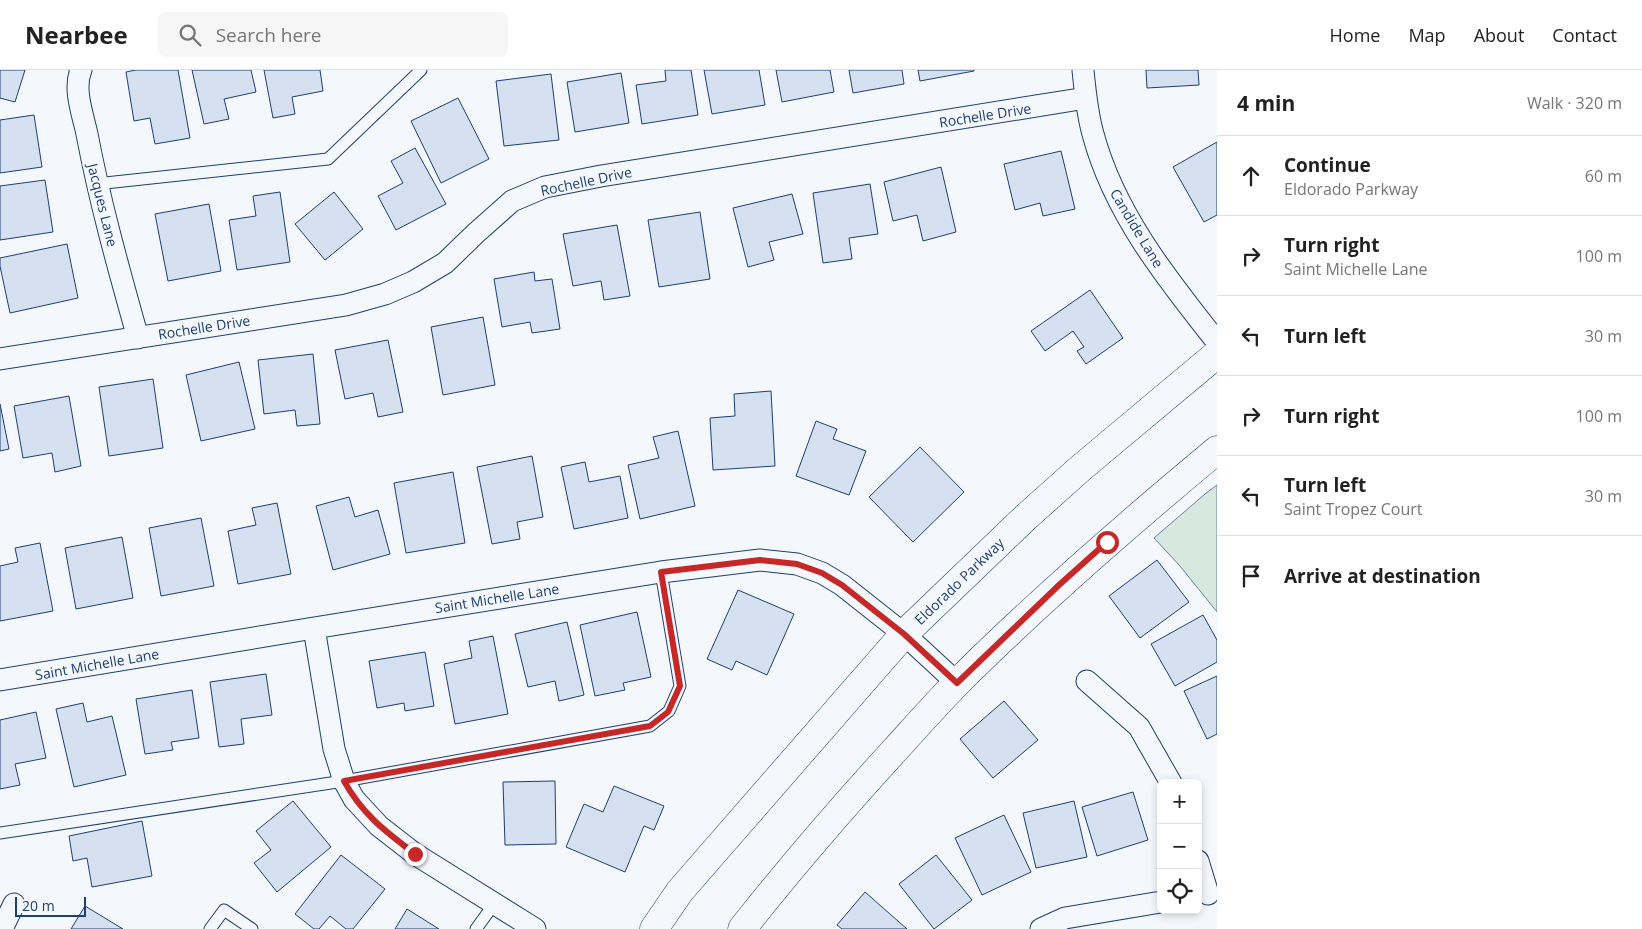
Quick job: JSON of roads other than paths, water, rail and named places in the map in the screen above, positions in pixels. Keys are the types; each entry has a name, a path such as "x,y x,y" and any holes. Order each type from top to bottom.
{"main road":[{"name":"Eldorado Parkway","path":"654,929 680,891 904,634 1026,517 1082,467 1217,354"},
{"path":"742,929 769,894 848,801 957,683 1066,579 1217,450"}],"street":[{"name":"Jacques Lane","path":"81,70 79,75 79,95 96,184 138,338"},
{"name":"Candide Lane","path":"1083,70 1093,134 1113,191 1138,235 1170,282 1217,342"},
{"name":"Rochelle Drive","path":"0,359 346,305 385,294 412,282 445,263 476,232 512,201 545,187 610,174 1086,98"},
{"name":"Saint Michelle Lane","path":"0,680 661,572 760,560 797,564 822,573 842,585 904,634 957,683"},
{"path":"314,628 334,749 344,781 354,798 379,826 415,854 535,929"},
{"path":"1087,681 1139,728 1169,779"},
{"path":"1200,869 1208,894"},
{"path":"1041,929 1065,918 1157,903"},
{"path":"2,929 14,904"}],"lane":[{"path":"96,184 328,160 421,70"},
{"path":"0,833 344,781 650,726 668,712 680,686 661,572"},
{"path":"476,929 494,904"},
{"path":"210,929 224,910 252,929"}]}
